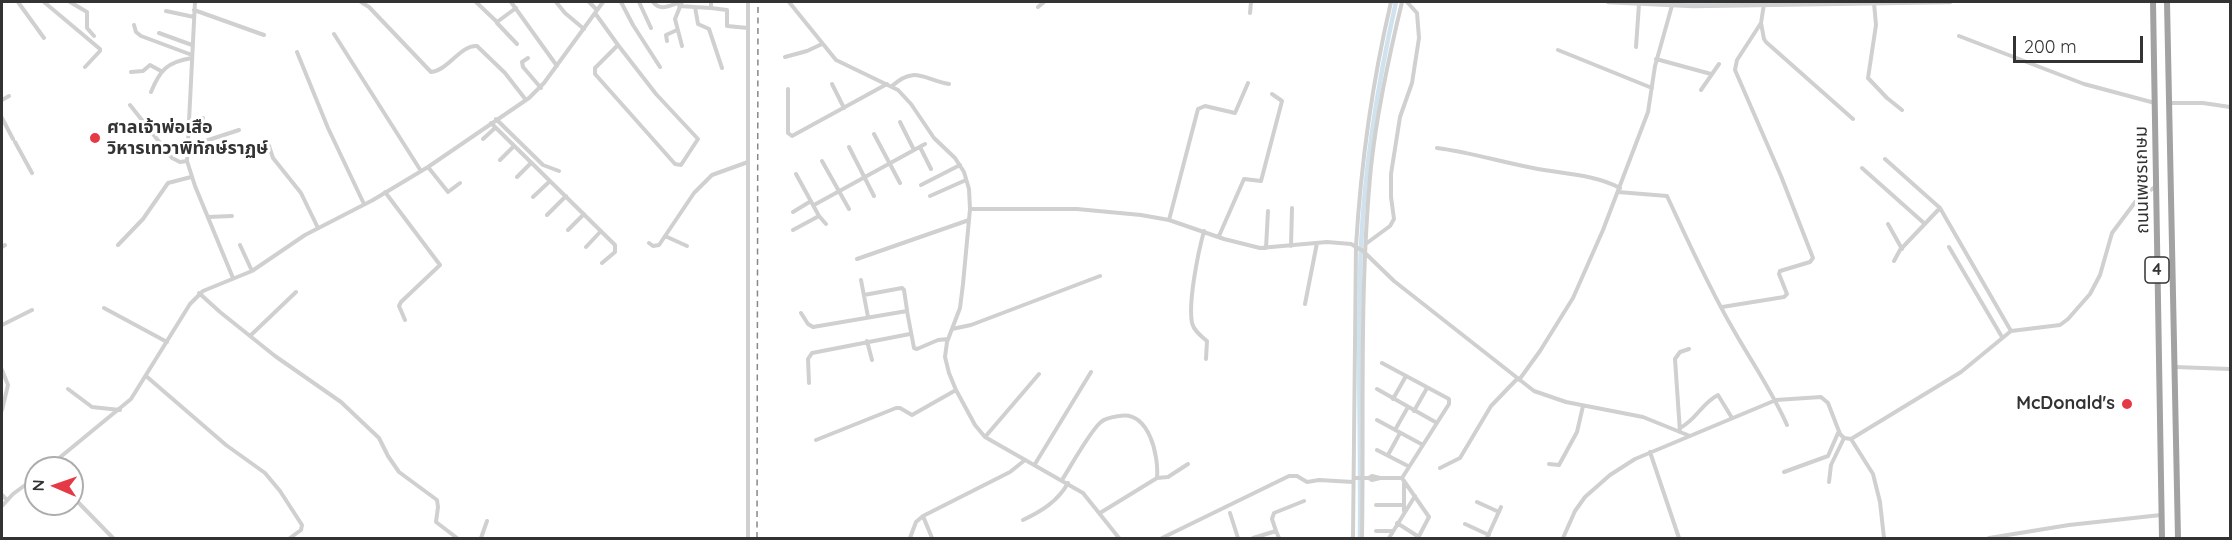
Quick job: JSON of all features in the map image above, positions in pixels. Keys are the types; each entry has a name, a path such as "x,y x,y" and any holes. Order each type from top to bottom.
{"highway":[{"name":"ถนนเพชรเกษม","path":"2153,2 2162,538"},
{"name":"ถนนเพชรเกษม","path":"2167,2 2171,103 2178,538"}],"street":[{"path":"18,2 44,38"},
{"path":"44,2 100,49 85,67"},
{"path":"70,2 87,12 87,28 94,36"},
{"path":"195,2 187,161 191,177 233,278"},
{"path":"361,2 369,7 431,72 439,70 469,47 477,46 505,73 526,100"},
{"path":"476,2 517,44"},
{"path":"511,2 557,66"},
{"path":"556,2 584,29"},
{"path":"590,2 618,45 656,94 698,139 681,165 675,164 595,74 595,68 618,45"},
{"path":"62,456 131,399 190,304 200,293 252,271 293,242 428,167 526,100 541,88 603,2"},
{"path":"621,2 660,67"},
{"path":"639,2 651,28"},
{"path":"653,2 659,8 681,3 695,7 726,9 727,26 748,28"},
{"path":"711,2 711,8"},
{"path":"747,538 748,2"},
{"path":"789,2 836,60 898,90 911,104 934,138 960,165 966,180 970,209 961,301 948,339 945,357 956,390 975,425 985,438 1068,483 1089,498 1118,538"},
{"path":"1038,7 1044,2"},
{"path":"1250,13 1251,2"},
{"path":"1353,538 1358,479 1365,138 1373,85 1391,2"},
{"path":"1366,244 1375,134 1389,54 1402,2"},
{"path":"1362,538 1358,479 1361,250 1390,226 1394,219 1391,174 1398,143 1400,117 1412,83 1419,38 1417,13 1407,2"},
{"path":"1608,2 1639,4 1950,2"},
{"path":"681,3 675,19 682,46"},
{"path":"1440,468 1460,458 1495,401 1518,380 1547,340 1578,289 1648,112 1656,59 1672,3"},
{"path":"1875,3 1876,25 1868,78 1902,110"},
{"path":"1636,47 1639,4"},
{"path":"1764,4 1761,23 1766,42 1853,119"},
{"path":"695,7 698,24 709,29 722,68"},
{"path":"497,22 516,8"},
{"path":"194,10 264,35"},
{"path":"166,11 194,17"},
{"path":"1722,307 1784,297 1787,294 1779,274 1780,271 1813,258 1782,176 1735,70 1737,60 1761,23"},
{"path":"134,25 136,32 141,36 192,57"},
{"path":"667,41 666,35 677,30"},
{"path":"159,33 192,46"},
{"path":"334,34 421,171"},
{"path":"1959,36 2084,84 2156,104"},
{"path":"785,57 822,44"},
{"path":"1558,50 1652,88"},
{"path":"297,52 324,118 364,204"},
{"path":"151,92 161,71 174,62 192,57"},
{"path":"528,57 522,62 523,67 541,88"},
{"path":"1656,59 1710,74"},
{"path":"1701,90 1719,64"},
{"path":"131,72 143,71 148,65 161,71"},
{"path":"788,89 789,135 792,136 905,76 914,75 950,84"},
{"path":"1169,220 1198,109 1205,106 1235,113 1248,83"},
{"path":"832,84 844,108"},
{"path":"1219,236 1244,179 1261,181 1282,101 1272,94"},
{"path":"2,100 9,96"},
{"path":"2171,103 2203,103 2230,107"},
{"path":"130,105 172,159 180,162 187,161"},
{"path":"2,118 32,173"},
{"path":"188,122 203,118"},
{"path":"496,119 543,165 559,171"},
{"path":"900,122 914,150"},
{"path":"490,123 615,245 616,249 602,263"},
{"path":"483,140 495,128"},
{"path":"187,147 239,130"},
{"path":"874,134 900,183"},
{"path":"793,212 840,191 934,138"},
{"path":"267,140 273,158 301,193 318,228"},
{"path":"500,160 514,146"},
{"path":"849,147 874,196"},
{"path":"920,147 931,169"},
{"path":"1437,148 1554,172 1596,178 1619,190 1667,196 1722,307 1776,400 1787,425"},
{"path":"1885,159 1940,208 2011,331"},
{"path":"822,161 849,210"},
{"path":"649,243 657,246 694,193 712,175 748,162"},
{"path":"518,177 531,163"},
{"path":"921,185 960,165"},
{"path":"428,167 448,192 460,183"},
{"path":"1862,168 1925,224"},
{"path":"796,174 819,216 826,224"},
{"path":"118,245 136,227 168,183 191,177"},
{"path":"930,196 966,180"},
{"path":"533,197 550,181"},
{"path":"1563,538 1575,511 1585,497 1610,475 1650,452 1776,400 1821,397 1828,403 1839,432 1844,438 1851,439 1961,372 2011,331 2060,325 2079,308 2100,275 2112,233 2136,201 2157,186"},
{"path":"385,192 440,265 401,302 399,306 405,320"},
{"path":"548,215 566,196"},
{"path":"1291,246 1292,208"},
{"path":"1894,261 1902,249 1940,208"},
{"path":"970,209 1099,210 1169,220 1254,247 1333,242 1361,250 1394,281 1518,380 1548,397 1643,417 1680,430 1690,436"},
{"path":"1266,248 1268,211"},
{"path":"568,230 584,214"},
{"path":"208,217 232,216"},
{"path":"793,230 819,216"},
{"path":"856,259 969,220"},
{"path":"1888,224 1902,249"},
{"path":"586,247 601,231"},
{"path":"1204,231 1194,286 1192,325 1207,341 1206,359"},
{"path":"665,236 687,246"},
{"path":"1305,304 1317,243"},
{"path":"240,245 252,271"},
{"path":"1949,247 2002,337"},
{"path":"952,329 971,325 1100,276"},
{"path":"861,280 868,317"},
{"path":"864,295 902,288 913,346 917,349 938,340 948,339"},
{"path":"250,336 296,292"},
{"path":"200,293 250,336 341,402 375,434 399,472 436,500 438,507 436,522 457,538"},
{"path":"104,308 167,342"},
{"path":"2,325 32,310"},
{"path":"801,313 808,324 813,327 907,311"},
{"path":"809,383 808,359 812,353 910,334"},
{"path":"867,341 872,360"},
{"path":"1680,430 1675,359 1680,352 1689,349"},
{"path":"1382,363 1450,401 1408,466 1403,480 1404,511"},
{"path":"2174,367 2230,369"},
{"path":"2,370 8,385 2,410"},
{"path":"1035,464 1091,372"},
{"path":"985,438 1039,374"},
{"path":"146,376 225,444 272,479 302,525 302,529 290,538"},
{"path":"1393,399 1406,376"},
{"path":"1414,411 1427,387"},
{"path":"69,389 92,407 120,410"},
{"path":"816,440 896,408 912,415 956,390"},
{"path":"1377,390 1437,423"},
{"path":"1680,430 1689,423 1705,403 1718,395 1732,418"},
{"path":"1549,464 1559,465 1577,432 1583,406"},
{"path":"1395,430 1408,407"},
{"path":"1062,480 1101,421 1121,415 1136,418 1149,436 1156,457 1157,478"},
{"path":"1377,420 1423,445"},
{"path":"1784,472 1828,456 1839,432"},
{"path":"1388,455 1400,433"},
{"path":"1829,482 1832,465 1844,438"},
{"path":"1851,439 1873,474 1880,502 1884,538"},
{"path":"1377,450 1408,466"},
{"path":"1650,452 1679,538"},
{"path":"910,538 916,522 923,516 1010,472 1025,460"},
{"path":"1100,513 1157,478 1168,477 1188,464"},
{"path":"1162,538 1289,476 1297,476 1307,482 1372,476 1403,480 1430,519 1419,538 1397,523"},
{"path":"1023,520 1046,508 1068,483"},
{"path":"2,506 24,487"},
{"path":"2,495 7,500"},
{"path":"1389,538 1415,496"},
{"path":"1279,538 1272,519 1274,513 1304,501"},
{"path":"1465,524 1488,537 1500,510 1477,502"},
{"path":"1376,505 1404,505"},
{"path":"84,508 113,538"},
{"path":"1230,513 1238,538"},
{"path":"1989,538 2068,525 2162,515"},
{"path":"923,516 932,538"},
{"path":"481,538 487,521"},
{"path":"1253,538 1276,531"},
{"path":"1376,531 1392,531"}],"waterway":[{"path":"1360,538 1359,319 1363,215 1373,123 1396,2"},
{"path":"1657,2 1745,2"}],"railway":[{"path":"757,538 758,2"}],"place":[{"name":"ศาลเจ้าพ่อเสือ วิหารเทวาพิทักษ์ราฏษ์","path":"95,138"},
{"name":"McDonald's","path":"2127,404"}]}
